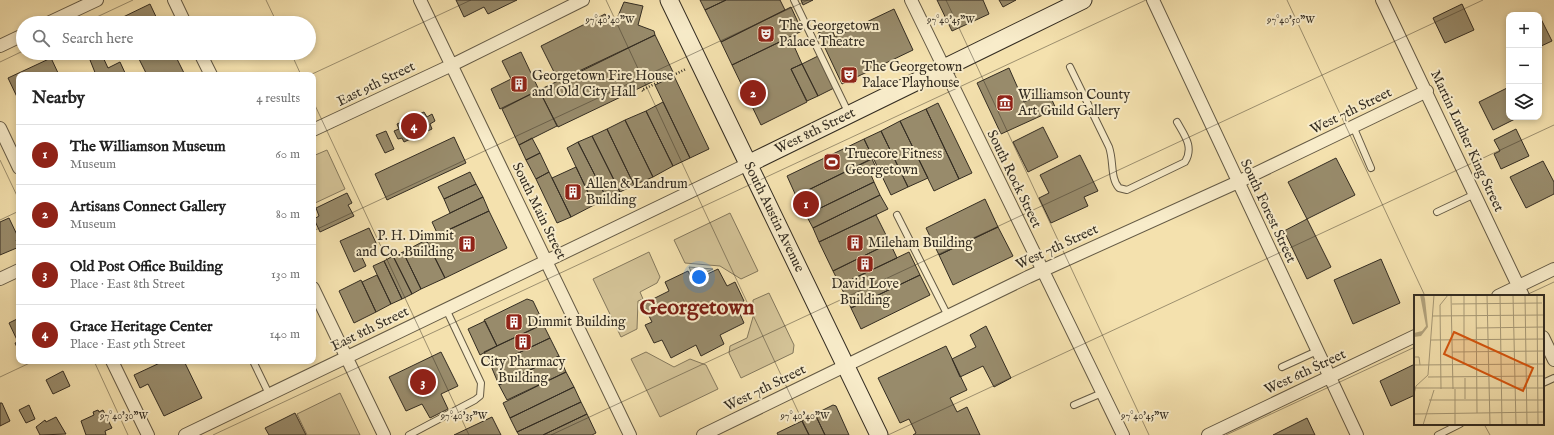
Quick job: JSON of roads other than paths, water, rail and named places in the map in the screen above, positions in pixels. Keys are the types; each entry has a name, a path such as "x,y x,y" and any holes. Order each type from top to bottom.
{"main road":[{"name":"South Austin Avenue","path":"669,0 879,435"},
{"name":"West 8th Street","path":"748,164 1082,0"}],"street":[{"path":"63,16 97,0"},
{"path":"174,0 182,16"},
{"name":"South Main Street","path":"420,0 630,435"},
{"name":"East 9th Street","path":"316,129 452,65 583,0"},
{"name":"South Rock Street","path":"911,0 1123,435"},
{"name":"South Forest Street","path":"1153,0 1357,435"},
{"name":"Martin Luther King Street","path":"1382,0 1521,291"},
{"path":"0,46 16,38"},
{"path":"204,60 210,72"},
{"name":"West 7th Street","path":"703,435 1042,271 1238,182 1426,91"},
{"path":"0,128 16,162"},
{"name":"West 8th Street","path":"546,261 748,164"},
{"name":"East 8th Street","path":"185,435 546,261"},
{"path":"1503,295 1521,291 1554,269"},
{"path":"0,279 16,271"},
{"path":"316,294 384,435"},
{"name":"West 6th Street","path":"1208,435 1414,336"},
{"path":"1544,339 1554,360"},
{"path":"113,364 148,435"}],"lane":[{"path":"794,0 849,114"},
{"path":"1070,67 1110,147 1113,159 1113,178 1119,188 1127,190 1185,162 1190,150 1177,122"},
{"path":"1354,126 1371,168"},
{"path":"1437,212 1475,194"},
{"path":"897,215 948,316"},
{"path":"410,435 480,396 481,383 446,309"},
{"path":"1282,366 1317,351"},
{"path":"254,364 269,394"},
{"path":"1544,383 1554,378"},
{"path":"1074,405 1102,393"},
{"path":"1438,435 1458,425"}],"place":[{"name":"The Georgetown Palace Theatre","path":"766,34"},
{"name":"The Georgetown Palace Playhouse","path":"849,75"},
{"name":"Georgetown Fire House and Old City Hall","path":"519,84"},
{"name":"Artisans Connect Gallery","path":"753,93"},
{"name":"Williamson County Art Guild Gallery","path":"1005,103"},
{"name":"Grace Heritage Center","path":"414,126"},
{"name":"Truecore Fitness Georgetown","path":"832,162"},
{"name":"Allen & Landrum Building","path":"573,192"},
{"name":"The Williamson Museum","path":"806,204"},
{"name":"Mileham Building","path":"855,243"},
{"name":"P. H. Dimmit and Co. Building","path":"467,244"},
{"name":"David Love Building","path":"865,264"},
{"name":"Dimmit Building","path":"514,322"},
{"name":"City Pharmacy Building","path":"523,342"},
{"name":"Old Post Office Building","path":"423,382"}],"district":[{"name":"Georgetown","path":"697,308"}]}
